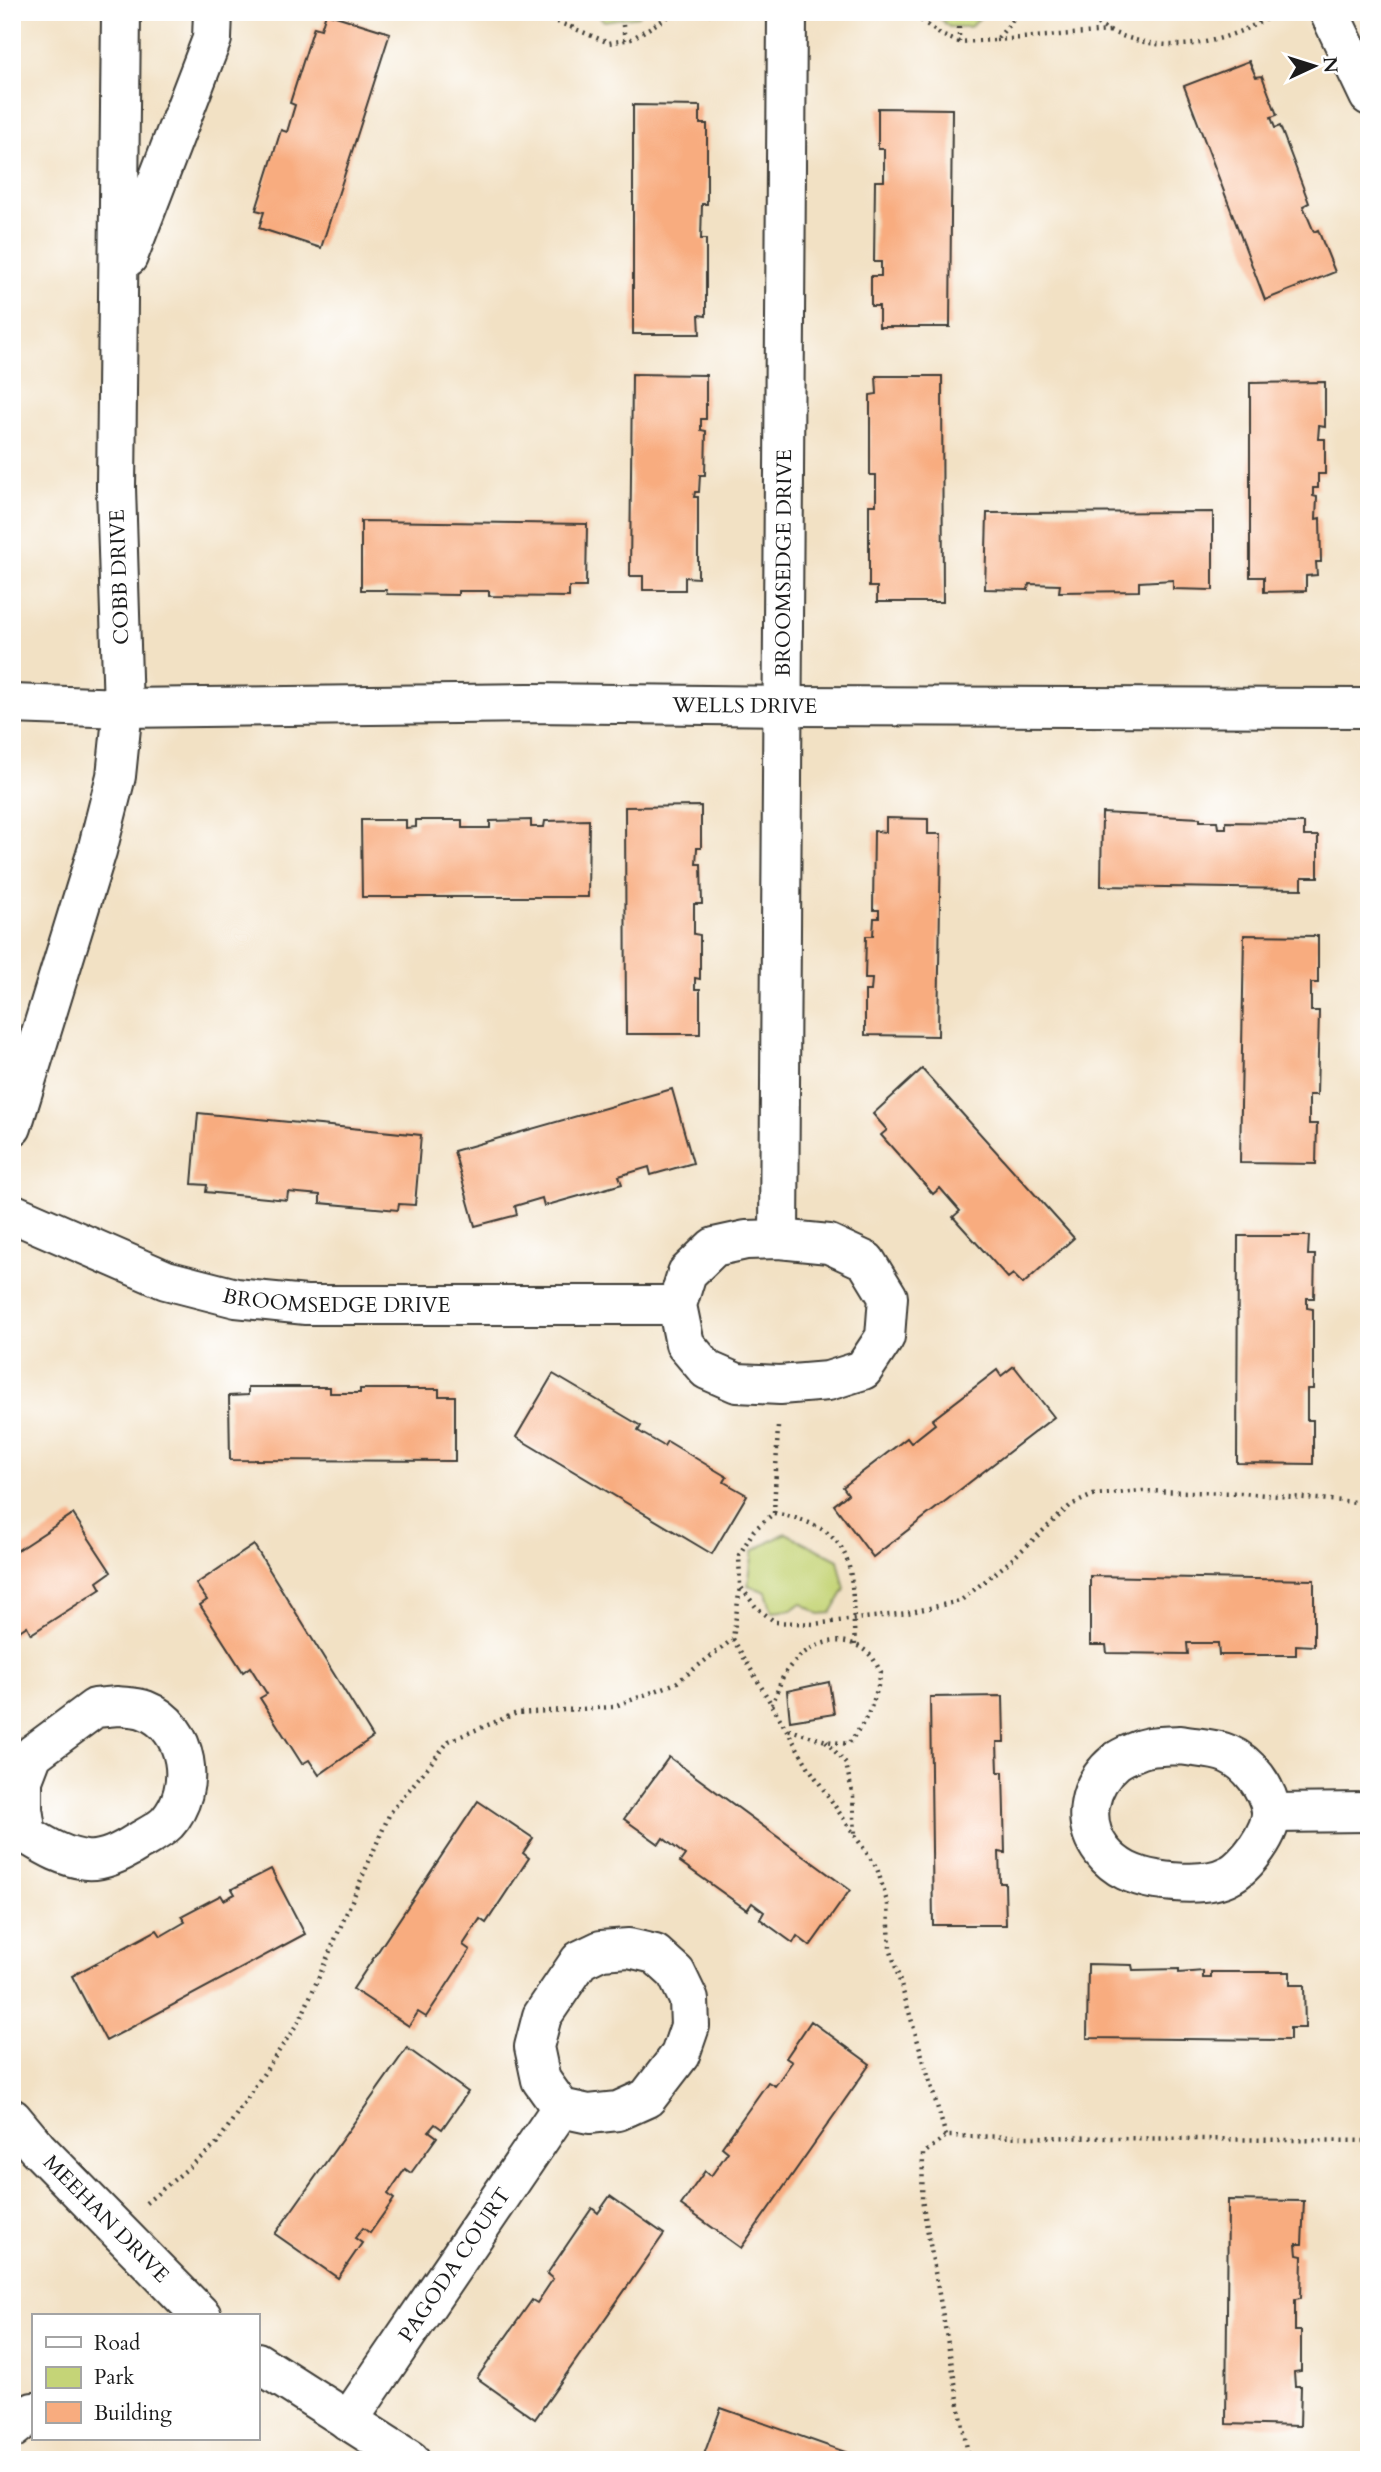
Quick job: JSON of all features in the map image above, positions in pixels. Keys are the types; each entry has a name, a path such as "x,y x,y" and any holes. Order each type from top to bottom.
{"street":[{"name":"COBB DRIVE","path":"12,1127 100,838 116,776 123,708 116,488 121,12"},
{"path":"119,282 212,39 213,12"},
{"name":"BROOMSEDGE DRIVE","path":"779,1239 787,12"},
{"path":"1329,12 1369,96"},
{"name":"WELLS DRIVE","path":"12,704 123,708 530,703 1369,708"},
{"name":"BROOMSEDGE DRIVE","path":"12,1213 166,1280 236,1298 306,1305 677,1305"},
{"path":"779,1239 830,1244 866,1261 888,1297 886,1337 863,1370 828,1381 780,1385 737,1383 706,1370 685,1344 677,1305 687,1273 714,1247 746,1240 779,1239"},
{"path":"118,1706 145,1710 168,1725 181,1748 187,1775 180,1802 167,1823 120,1854 89,1861 58,1854 20,1840 23,1780 33,1754 95,1708 118,1706"},
{"path":"1181,1745 1228,1754 1248,1768 1264,1788 1272,1813 1262,1839 1248,1861 1228,1876 1184,1885 1134,1876 1110,1861 1094,1840 1087,1812 1097,1784 1116,1761 1142,1749 1181,1745"},
{"path":"1272,1813 1369,1812"},
{"path":"629,1948 655,1954 676,1973 689,2000 690,2026 680,2055 647,2098 618,2111 589,2114 561,2108 541,2080 534,2047 542,2016 580,1960 601,1950 629,1948"},
{"name":"PAGODA COURT","path":"348,2421 561,2108"},
{"name":"MEEHAN DRIVE","path":"12,2118 37,2148 200,2314"},
{"path":"259,2363 411,2460"},
{"path":"12,2429 32,2413"}],"path":[{"path":"531,12 609,43 631,39 673,13 754,12"},
{"path":"569,12 573,28"},
{"path":"836,12 910,13 941,36 959,42 1111,31"},
{"path":"996,40 1020,12"},
{"path":"1080,12 1111,31 1140,41 1172,46 1212,42 1240,33 1278,12"},
{"path":"622,18 625,40"},
{"path":"959,27 959,42"},
{"path":"780,1385 774,1513 754,1530 739,1555 740,1586 733,1639 809,1768 877,1868 888,1905 890,1948 946,2136"},
{"path":"740,1586 756,1607 775,1622 814,1624 907,1614 960,1601 1009,1562 1072,1505 1093,1495 1142,1491 1241,1493 1369,1503"},
{"path":"774,1513 801,1518 828,1531 842,1546 853,1578 855,1645"},
{"path":"116,2229 216,2145 302,2018 390,1813 449,1741 517,1713 613,1707 676,1684 733,1639"},
{"path":"772,1706 786,1671 804,1652 816,1645 836,1641 855,1645 870,1654 881,1672 875,1701 860,1729 848,1744 787,1730"},
{"path":"826,1741 846,1763 853,1796 855,1837"},
{"path":"970,2460 922,2200 923,2154 946,2136 1369,2141"}],"green space":[{"path":"595,12 642,12 638,16 604,21"},
{"path":"933,12 986,12 970,27 949,27"},
{"path":"786,1533 838,1560 845,1589 831,1613 819,1614 801,1603 791,1610 772,1612 766,1592 748,1585 753,1551"}],"building":[{"path":"326,13 390,33 321,248 259,228 264,212 256,210 281,130 287,132 295,105 290,103 314,27 321,29"},
{"path":"1249,61 1256,77 1262,76 1277,115 1271,117 1275,128 1280,126 1309,203 1303,206 1314,232 1318,230 1335,272 1265,300 1184,86"},
{"path":"633,105 700,106 700,124 707,124 707,204 702,204 701,239 706,239 706,316 699,315 700,334 633,334"},
{"path":"878,108 952,109 950,327 879,327 879,306 871,306 871,276 881,276 881,262 874,262 875,181 884,181 884,149 878,149"},
{"path":"632,374 706,375 706,419 701,419 701,430 706,431 705,475 700,475 699,492 695,492 694,497 698,497 698,578 685,577 685,590 643,590 643,576 630,576"},
{"path":"876,376 942,376 943,602 877,602 877,587 869,587 869,505 876,505 876,475 870,475 870,395 877,394"},
{"path":"1325,382 1325,427 1319,426 1318,439 1325,439 1325,474 1318,474 1318,488 1313,488 1313,496 1317,497 1316,519 1320,518 1321,562 1316,562 1317,575 1306,576 1306,591 1264,592 1264,577 1250,577 1250,383"},
{"path":"1213,512 1213,590 1173,589 1173,580 1139,582 1139,591 1059,592 1060,585 1029,584 1028,590 985,589 987,513"},
{"path":"361,521 587,524 586,587 569,587 569,597 489,596 489,591 458,591 458,595 387,594 386,590 361,590"},
{"path":"701,806 701,848 697,848 696,864 701,864 702,904 694,904 694,934 700,935 700,979 695,978 695,989 700,989 700,1034 626,1034 625,807"},
{"path":"1102,813 1200,818 1200,821 1217,821 1218,828 1226,828 1226,822 1304,823 1304,836 1318,836 1318,877 1302,877 1302,889 1101,886"},
{"path":"886,818 928,819 928,834 941,834 938,1036 865,1035 865,991 871,991 872,979 865,979 866,936 873,936 874,918 879,918 879,910 873,910 874,831 886,832"},
{"path":"361,820 406,820 406,828 416,827 416,820 462,820 462,828 490,828 490,821 531,820 531,827 544,827 545,821 589,820 588,897 362,897"},
{"path":"1244,935 1318,936 1318,983 1311,983 1311,1011 1319,1011 1317,1095 1309,1095 1309,1124 1317,1124 1316,1164 1240,1163"},
{"path":"922,1069 1074,1238 1023,1284 1013,1274 1008,1278 953,1217 960,1211 940,1188 933,1194 881,1135 887,1130 873,1114"},
{"path":"672,1089 693,1163 651,1175 649,1167 619,1176 622,1184 544,1206 542,1198 515,1206 517,1215 475,1226 454,1151"},
{"path":"198,1113 421,1135 415,1205 399,1204 398,1210 320,1203 320,1195 288,1192 287,1200 206,1192 207,1185 192,1184"},
{"path":"1238,1236 1309,1236 1308,1255 1315,1255 1314,1298 1307,1298 1307,1308 1313,1309 1313,1389 1307,1389 1307,1420 1313,1420 1313,1464 1237,1463"},
{"path":"1014,1366 1054,1417 873,1557 834,1505 848,1494 843,1487 907,1438 911,1443 935,1424 932,1420 997,1370 1001,1376"},
{"path":"553,1374 641,1426 638,1431 664,1446 667,1441 727,1477 724,1482 747,1495 712,1554 516,1437"},
{"path":"248,1387 330,1387 330,1393 360,1393 360,1389 439,1389 439,1396 455,1396 455,1461 230,1460 229,1396 248,1395"},
{"path":"73,1514 111,1572 97,1582 101,1589 31,1634 27,1626 12,1636 12,1554"},
{"path":"254,1545 373,1737 319,1775 309,1760 302,1764 260,1698 267,1694 250,1667 243,1672 200,1605 207,1600 196,1584"},
{"path":"1090,1576 1314,1580 1314,1646 1296,1645 1296,1655 1219,1655 1218,1643 1187,1643 1188,1654 1107,1653 1106,1645 1090,1645"},
{"path":"829,1682 834,1714 790,1721 787,1691"},
{"path":"1003,1696 1004,1742 997,1742 998,1772 1003,1772 1005,1853 999,1852 1000,1883 1005,1883 1006,1925 933,1925 930,1697"},
{"path":"669,1757 850,1890 810,1946 797,1936 793,1943 760,1919 764,1912 752,1903 747,1910 680,1862 685,1855 663,1838 659,1844 624,1819"},
{"path":"478,1801 533,1838 523,1853 529,1858 486,1923 480,1919 463,1945 470,1950 426,2017 418,2012 409,2026 353,1989"},
{"path":"271,1869 305,1934 106,2041 72,1976 157,1930 161,1936 185,1922 181,1916 221,1895 224,1900 235,1894 232,1889"},
{"path":"1088,1964 1132,1965 1133,1970 1179,1969 1179,1973 1203,1971 1203,1978 1211,1978 1211,1972 1290,1972 1290,1985 1304,1985 1305,2028 1290,2028 1290,2040 1087,2038"},
{"path":"811,2021 870,2064 741,2248 681,2205 705,2171 711,2176 728,2152 722,2147 768,2082 775,2086 792,2062 786,2058"},
{"path":"407,2048 468,2092 442,2129 435,2124 429,2131 437,2137 411,2173 405,2169 388,2194 394,2199 370,2233 363,2228 355,2238 362,2243 338,2278 275,2234"},
{"path":"610,2196 664,2234 535,2419 477,2378 532,2300 537,2303 553,2279 547,2274 592,2208 598,2213"},
{"path":"1228,2200 1304,2201 1302,2244 1296,2244 1297,2255 1302,2256 1301,2298 1295,2299 1295,2331 1301,2331 1301,2371 1294,2372 1295,2386 1301,2386 1300,2426 1226,2424"},
{"path":"721,2408 865,2459 865,2460 702,2460"}]}
